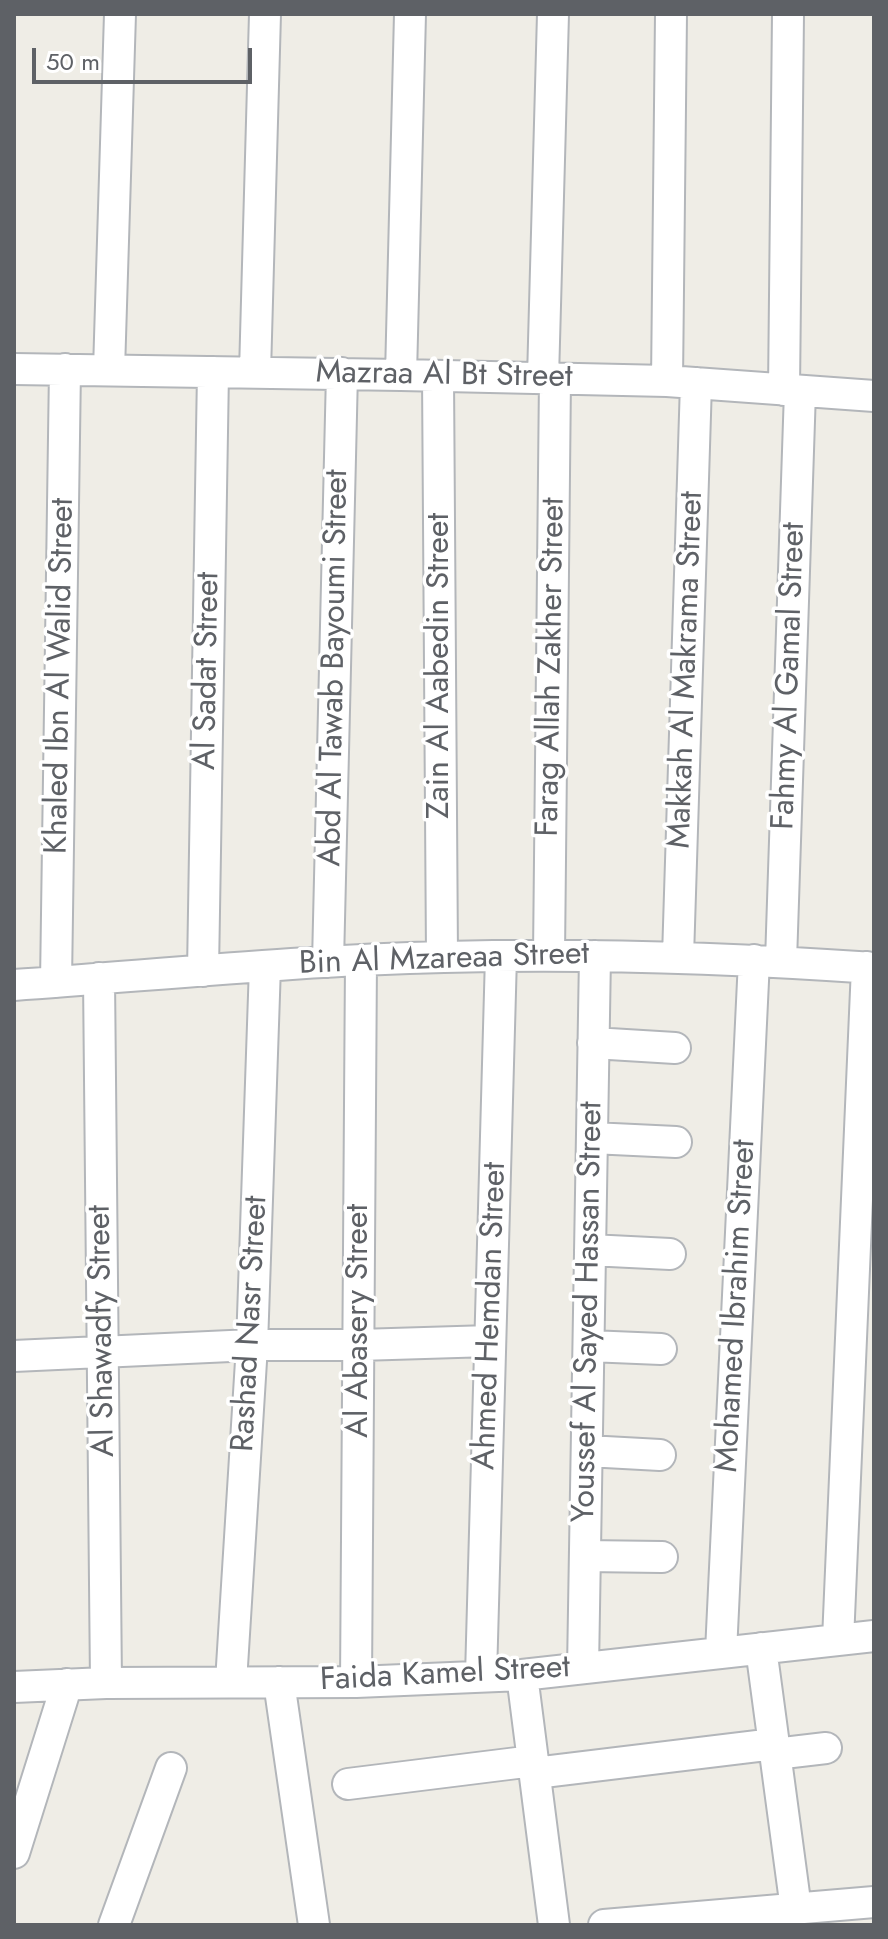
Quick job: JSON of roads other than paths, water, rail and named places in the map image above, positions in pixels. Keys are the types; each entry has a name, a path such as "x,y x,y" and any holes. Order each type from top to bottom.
{"street":[{"path":"109,370 120,14"},
{"path":"255,372 265,14"},
{"path":"401,375 410,14"},
{"name":"Farag Allah Zakher Street","path":"549,955 549,378 553,14"},
{"name":"Makkah Al Makrama Street","path":"671,14 682,382 678,957"},
{"name":"Fahmy Al Gamal Street","path":"767,961 792,390 788,14"},
{"name":"Mazraa Al Bt Street","path":"14,369 682,382 874,396"},
{"name":"Khaled Ibn Al Walid Street","path":"56,982 65,369"},
{"name":"Al Sadat Street","path":"203,971 213,372"},
{"name":"Abd Al Tawab Bayoumi Street","path":"328,962 342,373"},
{"name":"Zain Al Aabedin Street","path":"438,376 442,957"},
{"name":"Ahmed Hemdan Street","path":"481,1676 501,956"},
{"name":"Youssef Al Sayed Hassan Street","path":"583,1668 595,956"},
{"name":"Bin Al Mzareaa Street","path":"14,985 265,966 442,957 678,957 870,968"},
{"name":"Al Abasery Street","path":"356,1682 361,960"},
{"name":"Mohamed Ibrahim Street","path":"721,1652 767,961"},
{"name":"Rashad Nasr Street","path":"231,1682 252,1345 265,966"},
{"path":"838,1640 870,968"},
{"name":"Al Shawadfy Street","path":"99,978 106,1683"},
{"path":"593,1043 675,1048"},
{"path":"592,1138 676,1142"},
{"path":"590,1250 670,1254"},
{"path":"14,1356 252,1345 490,1341"},
{"path":"589,1346 661,1349"},
{"path":"587,1451 660,1455"},
{"path":"585,1556 662,1557"},
{"name":"Faida Kamel Street","path":"14,1687 106,1683 356,1682 522,1675 874,1636"},
{"path":"761,1648 796,1909"},
{"path":"522,1675 554,1925"},
{"path":"279,1682 314,1925"},
{"path":"14,1853 67,1684"},
{"path":"348,1784 534,1767 826,1748"},
{"path":"114,1925 171,1768"},
{"path":"604,1925 719,1920 874,1902"}]}
